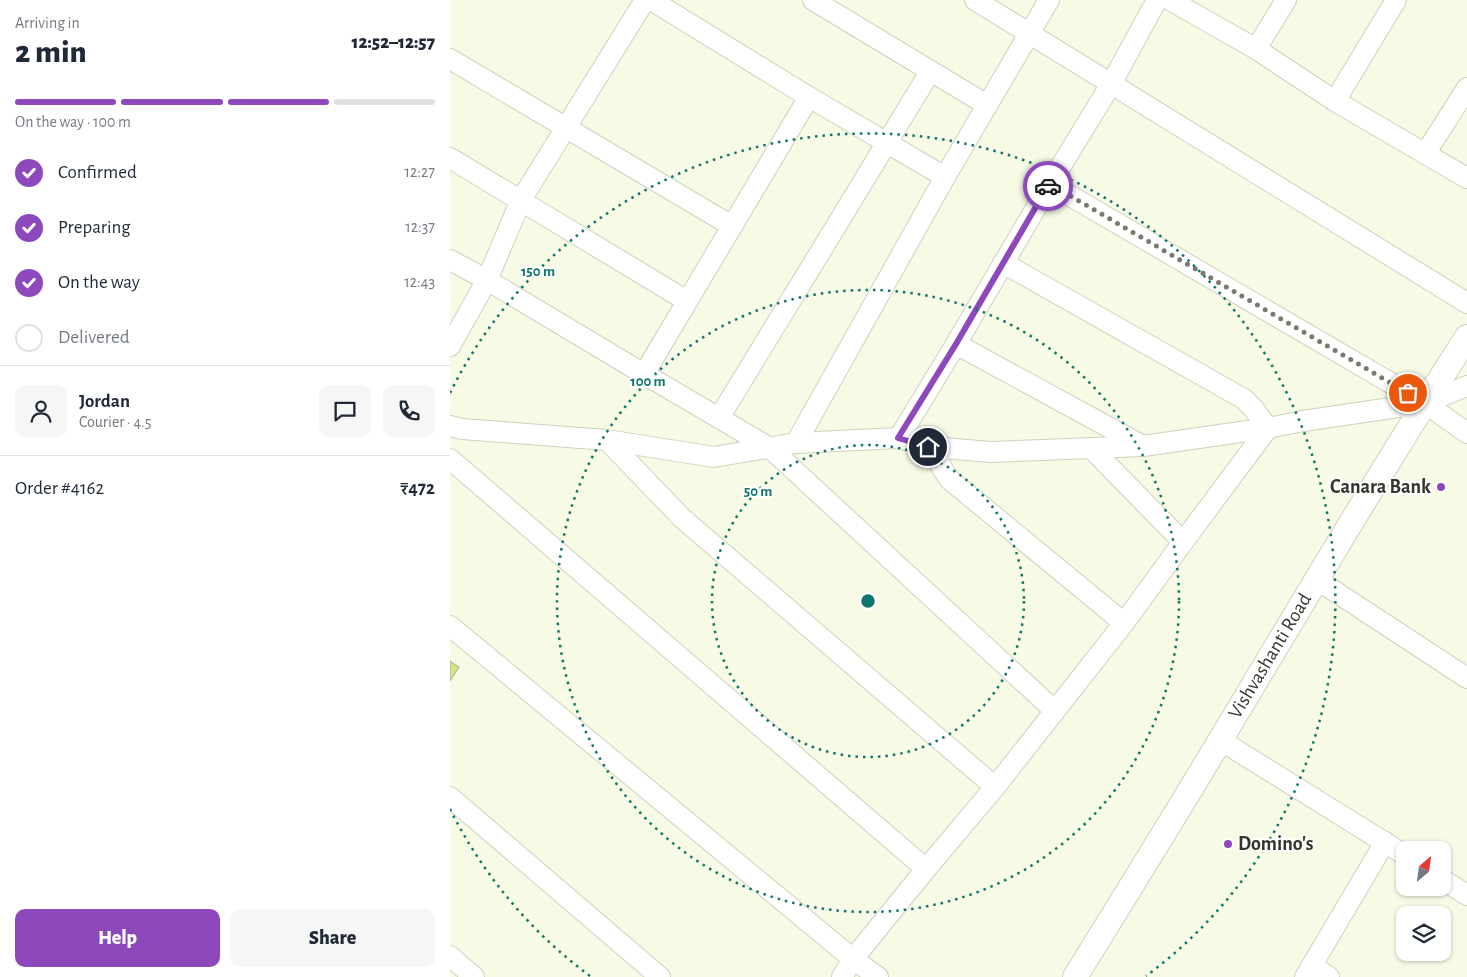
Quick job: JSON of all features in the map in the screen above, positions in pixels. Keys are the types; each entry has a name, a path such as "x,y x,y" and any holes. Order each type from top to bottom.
{"street":[{"path":"450,346 487,280 521,200 645,0"},
{"path":"651,0 809,97 945,177"},
{"path":"813,0 987,105"},
{"path":"975,0 1467,303"},
{"path":"796,443 945,177 1049,0"},
{"path":"898,438 1111,84 1157,0"},
{"path":"1170,0 1256,50 1335,101 1467,178"},
{"path":"1256,50 1286,0"},
{"path":"1335,101 1396,0"},
{"path":"450,59 732,226"},
{"path":"719,418 930,72"},
{"path":"1425,154 1467,88"},
{"path":"644,374 809,97"},
{"path":"450,158 687,301"},
{"path":"1050,184 1425,403 1467,433"},
{"path":"450,260 770,448 1055,711"},
{"path":"1003,263 1244,399 1268,428"},
{"name":"Vishvashanti Road","path":"1075,977 1316,579 1467,337"},
{"path":"956,344 1143,446"},
{"path":"450,426 462,429 608,440 714,457 796,443 898,438 928,447 992,452 1143,446 1425,403 1467,386"},
{"path":"842,977 853,959 995,786 1124,623 1268,428"},
{"path":"608,440 682,518 995,786"},
{"path":"928,447 950,479 1124,623"},
{"path":"1091,448 1183,542"},
{"path":"450,459 926,869"},
{"path":"1316,579 1467,678"},
{"path":"450,626 853,959 878,977"},
{"path":"1220,740 1396,849"},
{"path":"450,796 660,977"},
{"path":"1329,977 1309,971 1384,842"},
{"path":"1451,885 1467,895"},
{"path":"450,956 474,977"}],"building":[{"path":"450,661 459,667 450,681"}],"way so far":[{"path":"1048,186 1050,184 1408,393"}],"place":[{"name":"Canara Bank","path":"1441,487"},
{"name":"Domino's","path":"1228,844"}],"route":[{"path":"928,447 898,438 956,344 1048,186"}]}
